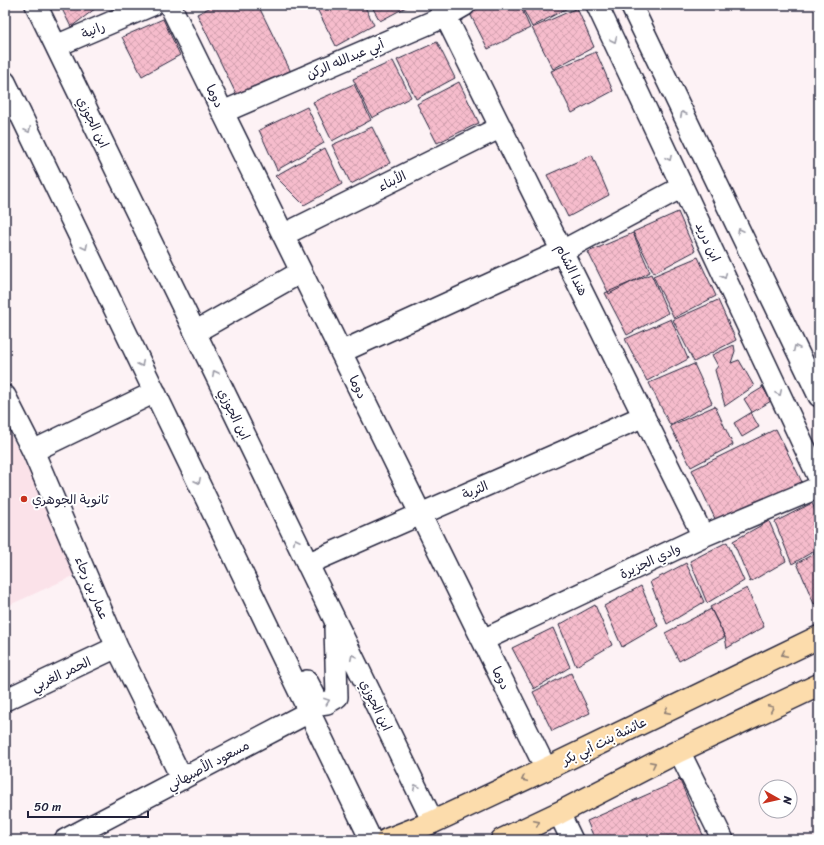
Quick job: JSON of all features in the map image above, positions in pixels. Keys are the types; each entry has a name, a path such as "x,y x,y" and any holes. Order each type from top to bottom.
{"main road":[{"name":"عائشة بنت أبي بكر","path":"387,840 433,822 819,638"},
{"path":"502,840 679,752 819,685"}],"street":[{"name":"ابن الجوزي","path":"36,5 433,822"},
{"name":"رانية","path":"56,46 152,5"},
{"name":"دوما","path":"170,5 546,769"},
{"name":"أبي عبدالله الركن","path":"223,112 443,11 465,5"},
{"name":"ابن دريد","path":"597,5 819,478"},
{"path":"631,5 819,396"},
{"name":"هندا الشام","path":"443,11 703,536"},
{"path":"5,82 11,112 155,392 371,840"},
{"name":"الأبناء","path":"283,235 501,127"},
{"path":"341,352 562,251 682,187"},
{"path":"195,332 301,272"},
{"path":"32,452 155,392"},
{"name":"عمار بن رجاء","path":"5,396 32,452 117,647 182,779"},
{"name":"الثربة","path":"307,564 644,416"},
{"name":"وادي الجزيرة","path":"483,640 703,536 819,487"},
{"path":"265,621 285,638 319,704 327,703 337,696 335,621"},
{"name":"الحمر الغربي","path":"5,700 117,647"},
{"name":"مسعود الأصبهاني","path":"64,840 309,712"},
{"path":"679,752 723,840"},
{"path":"559,813 572,840"}],"shaded area":[{"name":"ثانوية الجوهري","path":"5,424 80,573 5,607"}],"building":[{"path":"60,5 100,5 71,27"},
{"path":"215,5 258,5 292,74 241,104 197,14"},
{"path":"321,5 364,5 374,25 336,46 316,7"},
{"path":"371,5 410,5 380,21"},
{"path":"474,5 520,5 530,28 488,49 467,8"},
{"path":"521,5 573,5 532,27"},
{"path":"577,8 594,47 553,69 532,28"},
{"path":"163,19 180,55 142,76 122,37"},
{"path":"437,42 455,78 416,99 397,60"},
{"path":"596,52 613,91 572,113 551,71"},
{"path":"393,61 411,97 372,118 353,79"},
{"path":"459,82 479,123 437,143 417,104"},
{"path":"354,84 371,120 332,141 313,102"},
{"path":"307,107 324,143 277,170 259,130"},
{"path":"372,127 390,163 351,184 332,145"},
{"path":"325,148 342,184 304,205 275,176"},
{"path":"592,155 609,195 568,217 547,175"},
{"path":"678,212 695,251 654,273 633,232"},
{"path":"633,233 650,272 609,294 588,252"},
{"path":"698,257 716,296 674,318 653,276"},
{"path":"651,274 668,313 627,335 605,293"},
{"path":"718,300 736,340 694,362 673,320"},
{"path":"671,319 688,359 647,381 625,339"},
{"path":"734,345 735,351 731,363 739,360 754,386 725,406 715,370 718,366 712,355"},
{"path":"694,364 712,403 670,425 649,383"},
{"path":"762,386 771,401 751,413 759,427 742,437 734,423 752,412 744,399 762,388"},
{"path":"715,406 733,445 691,467 670,426"},
{"path":"776,429 802,482 717,523 692,470"},
{"path":"812,503 819,519 819,548 792,564 775,522"},
{"path":"769,521 786,561 750,582 733,541"},
{"path":"727,542 744,581 707,603 690,561"},
{"path":"819,551 819,601 814,604 797,563"},
{"path":"686,563 704,602 667,624 650,582"},
{"path":"641,586 658,626 622,647 604,606"},
{"path":"747,588 764,627 727,648 725,637 710,607"},
{"path":"595,605 612,645 576,666 559,625"},
{"path":"711,609 725,637 679,661 665,633"},
{"path":"553,628 570,667 534,689 512,648"},
{"path":"571,673 590,713 552,731 533,692"},
{"path":"679,778 705,840 595,840 587,821 678,781"}],"place":[{"name":"ثانوية الجوهري","path":"24,499"}]}
